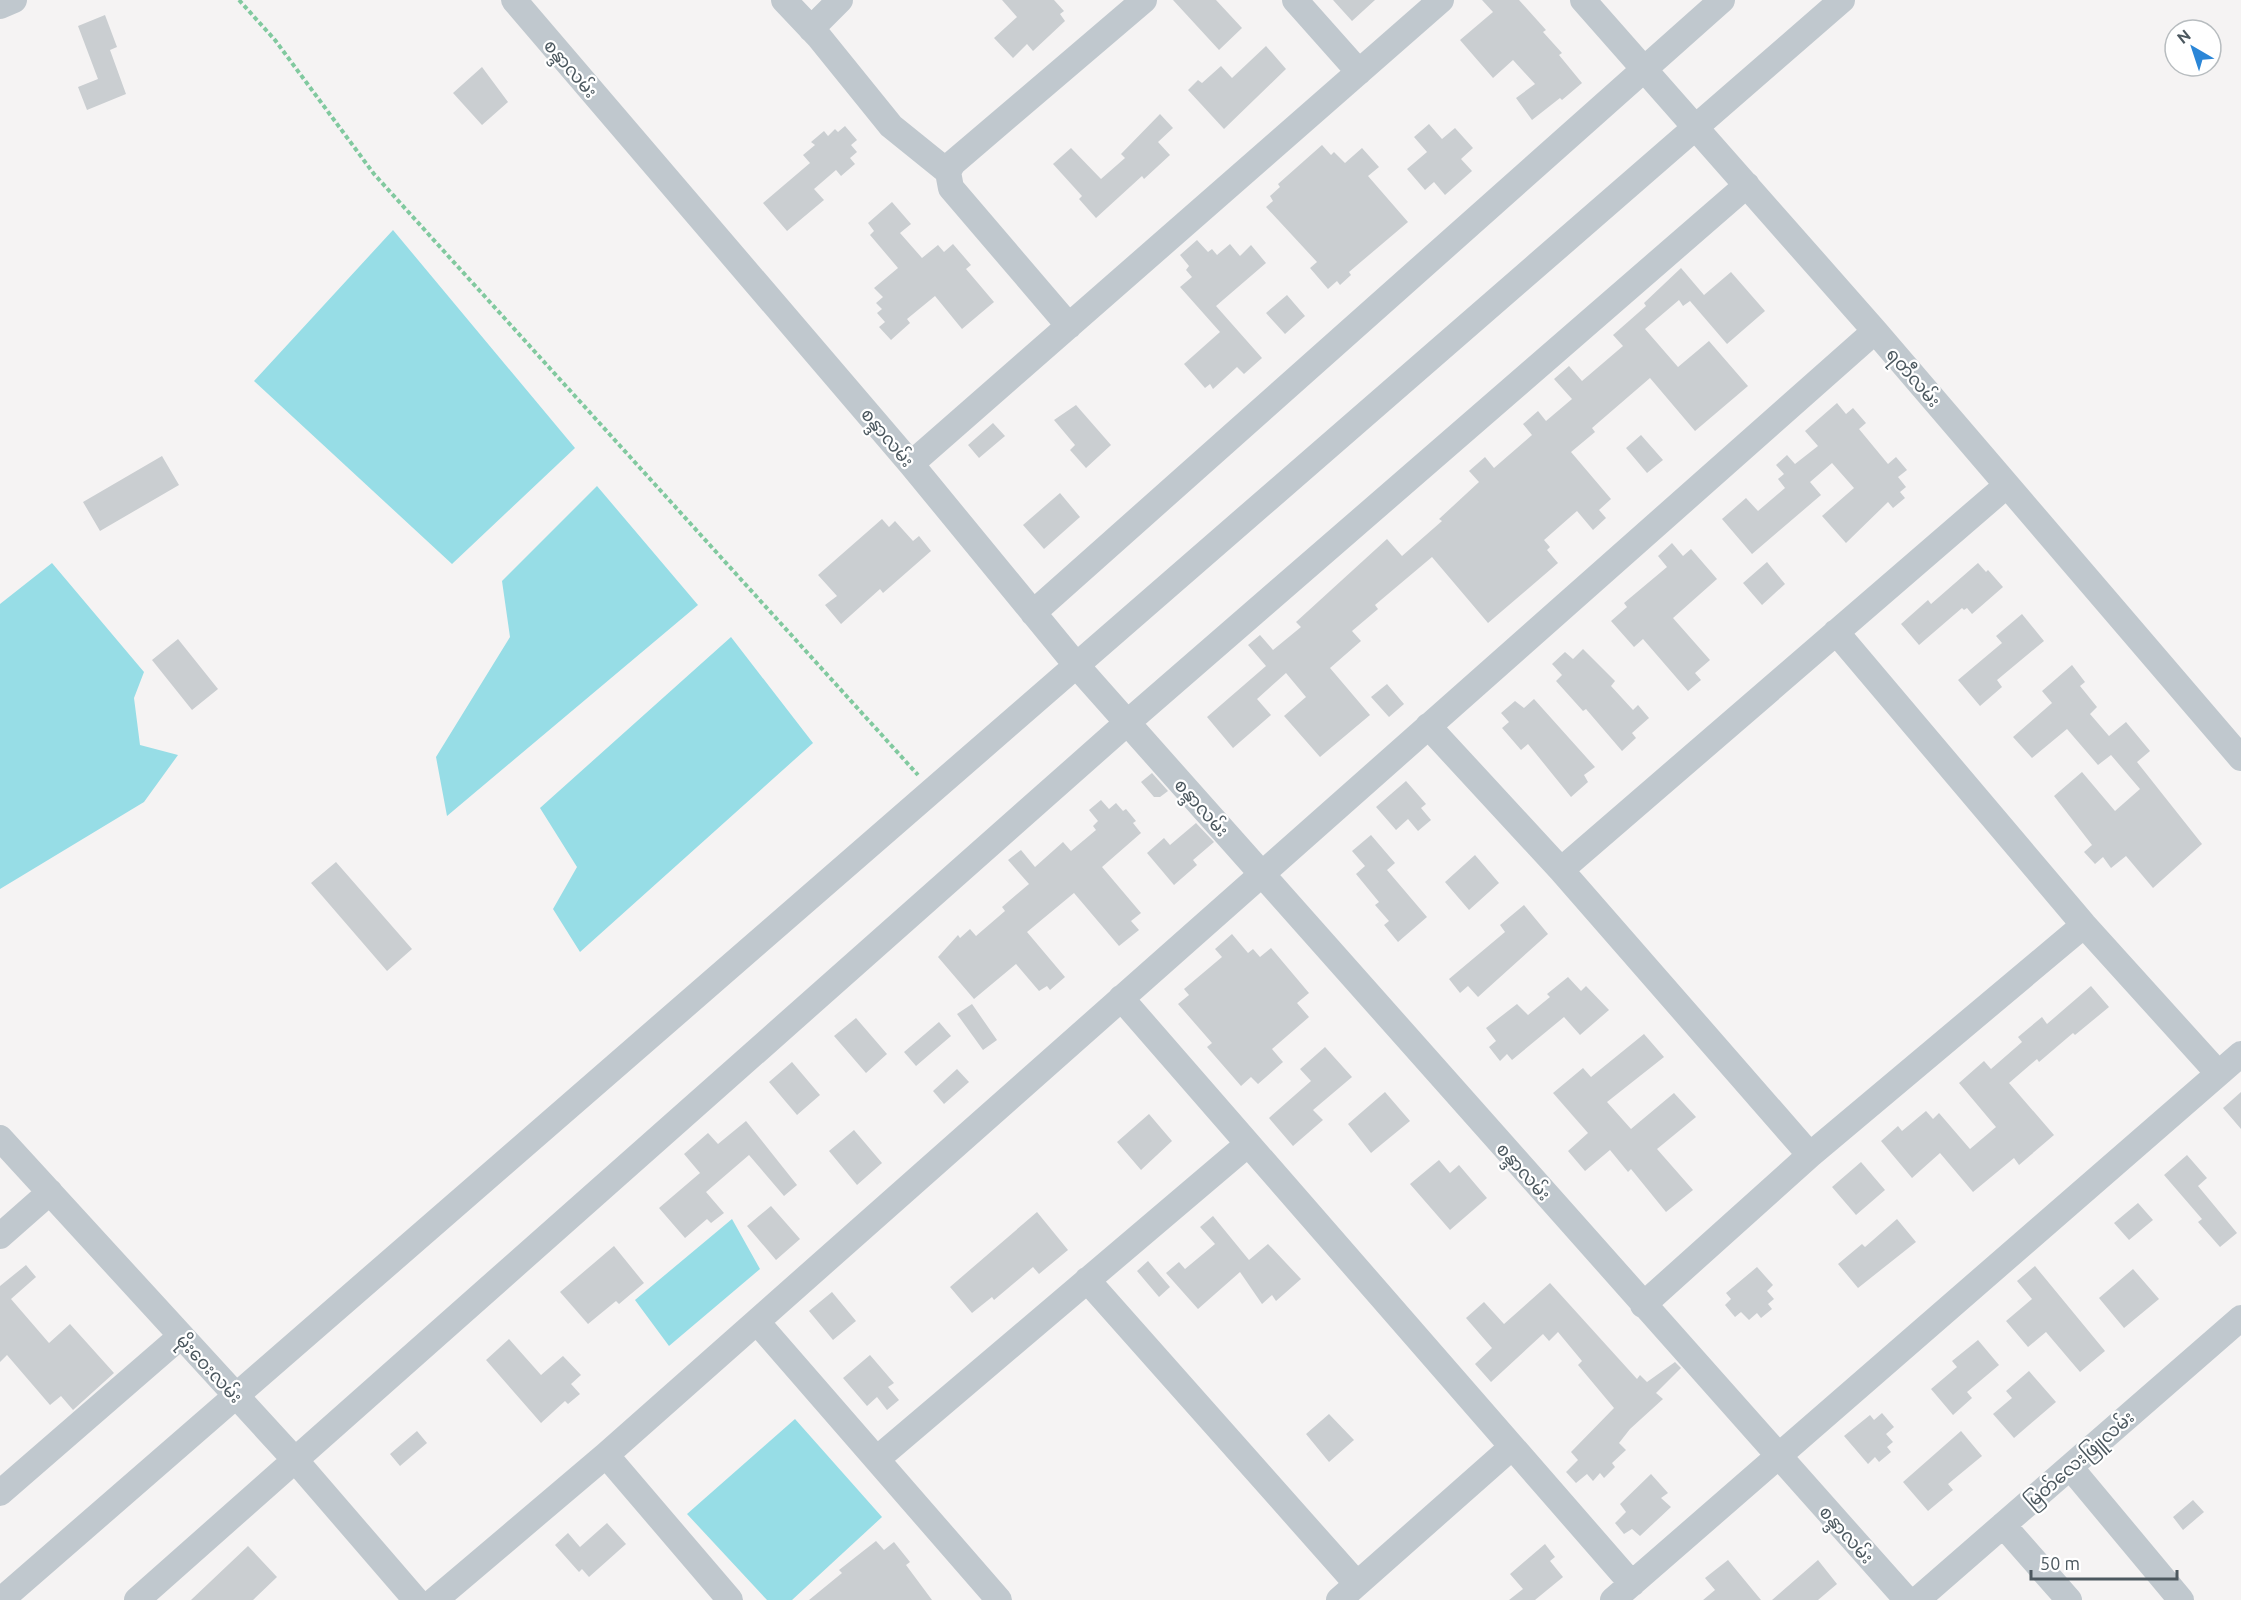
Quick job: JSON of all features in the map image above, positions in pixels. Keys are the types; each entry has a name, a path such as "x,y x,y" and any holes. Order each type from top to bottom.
{"street":[{"path":"0,6 14,0"},
{"name":"စန္ဒာလမ်း","path":"514,0 911,464 1077,666 1907,1600"},
{"path":"784,0 811,29 891,126 948,172"},
{"path":"811,29 840,0"},
{"path":"1069,326 951,188 948,172 953,162 1144,0"},
{"path":"1295,0 1359,72"},
{"path":"911,464 1442,0"},
{"name":"ရတီလမ်း","path":"1583,0 1875,331 2241,758"},
{"path":"1033,613 1722,0"},
{"path":"1,1600 234,1395 1842,0"},
{"path":"136,1600 296,1461 1128,722 1747,185"},
{"path":"435,1600 606,1455 757,1322 1875,331"},
{"path":"1561,870 2007,485"},
{"path":"1836,632 2084,925 2218,1073"},
{"path":"1428,726 1561,870 1810,1155"},
{"path":"1643,1305 1810,1155 2084,925"},
{"path":"1121,998 1512,1447 1622,1592 2241,1054"},
{"name":"မိုးဝေးလမ်း","path":"0,1138 296,1461 416,1600"},
{"path":"877,1459 1248,1144"},
{"path":"0,1236 50,1192"},
{"path":"1087,1280 1348,1592 1512,1447"},
{"name":"မြတ်လေးဖြူလမ်း","path":"1917,1600 2241,1318"},
{"path":"757,1322 999,1600"},
{"path":"0,1493 181,1336"},
{"path":"606,1455 730,1600"},
{"path":"2070,1467 2181,1600"},
{"path":"2003,1525 2069,1600"}],"path":[{"path":"239,0 275,40 374,174 932,790"}],"water":[{"path":"393,230 575,448 452,564 254,381"},
{"path":"597,486 698,605 447,816 436,757 510,637 502,581"},
{"path":"52,563 144,672 134,698 140,745 178,755 144,802 0,889 0,604"},
{"path":"731,637 813,743 580,952 553,909 577,867 540,808"},
{"path":"732,1219 760,1269 669,1346 635,1300"},
{"path":"795,1419 882,1517 792,1600 767,1600 687,1514"}],"building":[{"path":"1002,0 1054,0 1064,11 1060,14 1065,21 1033,51 1027,44 1013,58 994,38 1017,17"},
{"path":"1173,0 1216,0 1242,28 1219,50"},
{"path":"1333,0 1375,0 1352,21"},
{"path":"1482,0 1519,0 1546,30 1543,32 1562,53 1559,55 1582,83 1532,120 1516,98 1535,84 1513,60 1493,78 1460,40 1493,12"},
{"path":"105,15 117,47 110,50 126,94 87,110 78,87 98,79 78,26"},
{"path":"1266,46 1286,69 1224,129 1188,90 1198,80 1202,83 1221,66 1232,78"},
{"path":"482,67 508,102 482,125 453,93"},
{"path":"1160,114 1173,128 1158,142 1170,155 1144,179 1142,176 1096,218 1079,199 1082,196 1053,164 1071,148 1101,179 1125,158 1121,154"},
{"path":"1429,124 1442,139 1455,128 1473,148 1461,159 1472,171 1445,195 1434,182 1425,190 1407,169 1427,152 1414,137"},
{"path":"845,126 857,140 851,145 857,152 850,158 855,164 841,176 836,170 814,189 824,200 787,231 763,203 810,163 803,155 815,145 811,142 824,131 828,136 835,129 838,132"},
{"path":"1322,145 1331,155 1334,152 1345,163 1362,148 1379,167 1368,176 1408,222 1349,272 1351,275 1340,285 1337,281 1328,289 1310,268 1317,262 1266,207 1273,201 1270,196 1280,187 1278,184"},
{"path":"892,202 911,224 900,233 922,258 938,245 944,252 953,244 971,265 966,269 994,302 962,329 935,296 907,319 910,323 891,340 879,327 885,322 877,313 882,309 876,303 883,297 874,288 898,268 870,235 874,231 868,223"},
{"path":"1197,240 1208,252 1212,249 1217,255 1230,244 1240,256 1251,245 1266,263 1216,306 1262,358 1244,374 1237,367 1213,389 1210,384 1205,388 1184,364 1220,332 1180,287 1192,277 1186,270 1189,266 1180,255"},
{"path":"1681,268 1704,295 1731,272 1765,311 1727,344 1690,301 1683,306 1679,300 1645,329 1678,367 1709,341 1748,386 1695,431 1650,378 1592,428 1595,432 1571,452 1611,499 1599,510 1606,518 1593,530 1577,511 1544,540 1550,547 1547,550 1558,563 1488,623 1432,557 1375,605 1378,609 1352,631 1361,641 1330,668 1370,715 1320,757 1284,716 1306,697 1286,673 1257,699 1271,715 1233,748 1207,717 1266,666 1248,645 1260,635 1273,650 1301,627 1296,622 1387,539 1402,556 1442,521 1439,519 1479,482 1469,471 1485,457 1494,468 1532,435 1523,424 1538,411 1546,421 1572,399 1554,379 1569,366 1582,381 1623,346 1613,335 1646,306 1644,303"},
{"path":"1287,295 1305,316 1285,334 1266,313"},
{"path":"1837,403 1846,414 1853,408 1866,423 1859,429 1888,464 1896,457 1907,470 1898,477 1906,487 1900,492 1905,498 1893,508 1888,502 1846,543 1822,516 1854,488 1832,463 1810,482 1821,495 1752,554 1722,519 1746,498 1758,511 1785,488 1778,479 1784,474 1776,465 1787,455 1795,464 1818,446 1805,431"},
{"path":"1076,405 1111,445 1086,468 1070,450 1075,445 1054,420"},
{"path":"993,423 1005,436 979,458 968,445"},
{"path":"1641,435 1663,460 1647,473 1626,448"},
{"path":"162,456 179,485 100,531 83,502"},
{"path":"1060,493 1080,517 1044,549 1023,525"},
{"path":"882,519 889,527 895,521 913,541 919,536 931,551 883,593 880,589 841,624 825,605 837,596 818,575"},
{"path":"1672,543 1683,556 1691,549 1717,579 1673,618 1710,660 1695,673 1701,680 1688,691 1643,639 1634,647 1611,621 1627,607 1624,603 1667,567 1658,556"},
{"path":"1767,562 1785,584 1762,605 1743,583"},
{"path":"1978,563 1986,572 1988,570 2003,587 1972,614 1967,608 1964,610 1962,608 1919,645 1901,624 1928,600 1931,604"},
{"path":"2022,614 2044,641 1997,680 2002,687 1980,706 1958,680 2002,643 1996,636"},
{"path":"178,639 218,689 192,710 152,660"},
{"path":"1583,649 1615,681 1611,686 1633,710 1638,705 1649,718 1632,733 1636,738 1622,751 1586,709 1583,711 1556,681 1562,675 1552,664 1565,652 1573,659"},
{"path":"2072,665 2085,682 2080,686 2097,707 2090,714 2109,736 2126,722 2150,751 2137,762 2202,844 2153,888 2126,856 2111,868 2103,857 2095,864 2084,852 2092,845 2054,796 2082,772 2115,811 2140,789 2111,755 2098,765 2067,729 2032,758 2013,737 2052,703 2042,691"},
{"path":"1387,684 1404,704 1389,717 1371,697"},
{"path":"1534,699 1595,767 1584,775 1588,782 1571,797 1528,744 1521,750 1502,728 1509,722 1501,713 1515,701 1524,708"},
{"path":"1152,773 1168,791 1160,797 1154,797 1141,782"},
{"path":"1406,781 1426,804 1421,808 1431,820 1418,831 1408,819 1396,830 1376,807"},
{"path":"1101,800 1109,809 1116,803 1123,811 1126,809 1136,821 1133,823 1141,833 1102,867 1141,913 1131,921 1139,930 1119,946 1074,893 1027,932 1065,977 1050,990 1047,986 1039,991 1016,964 974,999 938,957 958,935 960,938 970,929 976,936 1005,911 1002,907 1029,884 1008,860 1021,850 1035,867 1063,842 1071,851 1096,830 1093,826 1098,821 1089,810"},
{"path":"1196,823 1214,842 1193,860 1197,865 1174,885 1147,853 1164,838 1170,845"},
{"path":"1371,835 1395,863 1387,870 1427,917 1398,942 1384,925 1389,921 1375,905 1379,902 1356,874 1365,866 1352,851"},
{"path":"1475,855 1499,883 1469,910 1445,882"},
{"path":"336,862 412,949 387,971 311,883"},
{"path":"1524,905 1548,934 1478,997 1468,986 1460,993 1449,979 1505,932 1500,925"},
{"path":"1232,934 1248,953 1253,949 1260,957 1271,948 1309,993 1297,1003 1309,1017 1272,1049 1283,1062 1258,1084 1251,1077 1241,1086 1207,1047 1212,1043 1178,1004 1189,995 1184,989 1222,957 1215,949"},
{"path":"1568,977 1581,991 1586,986 1609,1010 1580,1035 1564,1017 1512,1060 1507,1054 1500,1061 1489,1047 1496,1041 1486,1028 1517,1004 1528,1015 1550,997 1547,994"},
{"path":"2091,986 2109,1007 2039,1062 2037,1059 2009,1083 2054,1135 2019,1165 2014,1158 1973,1192 1940,1153 1912,1178 1881,1141 1898,1126 1902,1131 1926,1111 1933,1119 1939,1113 1970,1149 1996,1127 1959,1083 1984,1061 1991,1069 2022,1042 2018,1037 2042,1017 2047,1024"},
{"path":"972,1004 997,1040 983,1050 957,1014"},
{"path":"856,1018 887,1054 866,1073 834,1036"},
{"path":"939,1022 951,1036 916,1066 904,1052"},
{"path":"1644,1034 1664,1057 1607,1102 1631,1129 1674,1093 1696,1117 1657,1149 1693,1190 1666,1212 1631,1169 1628,1172 1610,1150 1585,1171 1568,1151 1588,1133 1553,1093 1583,1068 1591,1077"},
{"path":"1325,1047 1352,1077 1313,1110 1323,1120 1293,1146 1269,1118 1311,1081 1300,1069"},
{"path":"792,1062 820,1095 797,1115 769,1082"},
{"path":"957,1069 969,1082 944,1104 933,1091"},
{"path":"1385,1092 1410,1121 1371,1153 1348,1124"},
{"path":"2241,1092 2241,1129 2223,1108"},
{"path":"1149,1114 1172,1141 1141,1170 1117,1142"},
{"path":"746,1121 797,1185 784,1196 749,1155 706,1192 724,1213 711,1223 707,1219 685,1238 659,1208 700,1173 684,1154 708,1133 718,1144"},
{"path":"854,1130 882,1163 857,1185 829,1151"},
{"path":"2187,1155 2207,1178 2198,1186 2237,1233 2220,1247 2198,1222 2202,1219 2164,1175"},
{"path":"1439,1160 1450,1173 1459,1165 1487,1198 1450,1230 1410,1184"},
{"path":"1861,1162 1885,1190 1856,1215 1832,1187"},
{"path":"2138,1203 2153,1220 2129,1240 2114,1223"},
{"path":"771,1206 800,1239 776,1260 747,1226"},
{"path":"1037,1212 1068,1250 1039,1274 1033,1267 994,1300 992,1297 972,1313 950,1287"},
{"path":"1213,1216 1249,1260 1268,1244 1301,1279 1276,1301 1272,1295 1262,1304 1240,1272 1198,1309 1166,1273 1179,1262 1185,1269 1215,1244 1200,1227"},
{"path":"1897,1219 1916,1242 1858,1288 1838,1264 1862,1244 1865,1247"},
{"path":"614,1246 644,1283 619,1304 616,1301 588,1324 560,1292"},
{"path":"1148,1261 1170,1287 1159,1297 1137,1271"},
{"path":"26,1265 36,1277 11,1299 49,1343 70,1324 114,1373 73,1410 61,1396 50,1405 7,1355 0,1362 0,1286"},
{"path":"2035,1266 2105,1351 2080,1372 2046,1332 2028,1347 2006,1321 2032,1299 2017,1281"},
{"path":"1757,1267 1773,1285 1767,1291 1774,1299 1768,1304 1772,1309 1761,1318 1757,1313 1749,1320 1741,1312 1735,1317 1725,1305 1731,1299 1726,1293"},
{"path":"2133,1269 2159,1299 2124,1328 2099,1298"},
{"path":"1550,1283 1637,1379 1640,1375 1647,1382 1675,1362 1681,1368 1656,1393 1663,1399 1630,1429 1619,1443 1626,1450 1612,1463 1615,1467 1604,1478 1600,1473 1593,1481 1587,1474 1576,1483 1566,1472 1578,1460 1571,1452 1614,1408 1578,1365 1582,1361 1558,1332 1549,1341 1543,1334 1491,1382 1475,1364 1492,1348 1466,1318 1484,1302 1504,1324"},
{"path":"832,1292 856,1321 833,1340 809,1311"},
{"path":"509,1339 541,1375 563,1356 581,1375 571,1384 580,1394 568,1404 565,1401 541,1423 486,1360"},
{"path":"1978,1340 1999,1365 1967,1392 1972,1398 1953,1415 1931,1389 1957,1367 1952,1361"},
{"path":"870,1355 894,1383 888,1387 899,1400 887,1410 877,1397 867,1406 843,1378"},
{"path":"2029,1371 2056,1402 2014,1438 1993,1414 2012,1398 2006,1391"},
{"path":"1882,1413 1894,1427 1886,1434 1893,1442 1887,1447 1891,1452 1879,1462 1875,1457 1868,1464 1844,1436 1870,1415 1874,1420"},
{"path":"1329,1414 1354,1440 1329,1462 1306,1434"},
{"path":"417,1431 427,1443 400,1466 390,1454"},
{"path":"1961,1431 1982,1456 1948,1484 1953,1490 1928,1511 1903,1482"},
{"path":"1651,1474 1668,1493 1661,1498 1671,1507 1640,1536 1632,1529 1624,1534 1615,1523 1626,1512 1620,1504"},
{"path":"2193,1500 2204,1512 2183,1530 2173,1517"},
{"path":"607,1523 626,1544 589,1577 582,1569 579,1572 555,1545 568,1533 580,1547"},
{"path":"876,1541 884,1550 894,1542 910,1562 906,1565 932,1600 809,1600 842,1573 839,1570"},
{"path":"1545,1544 1555,1557 1550,1561 1563,1577 1535,1600 1509,1600 1523,1589 1510,1574"},
{"path":"248,1546 277,1577 253,1600 191,1600"},
{"path":"1728,1560 1761,1600 1703,1600 1715,1590 1705,1578"},
{"path":"1818,1560 1837,1584 1818,1600 1772,1600"}]}
